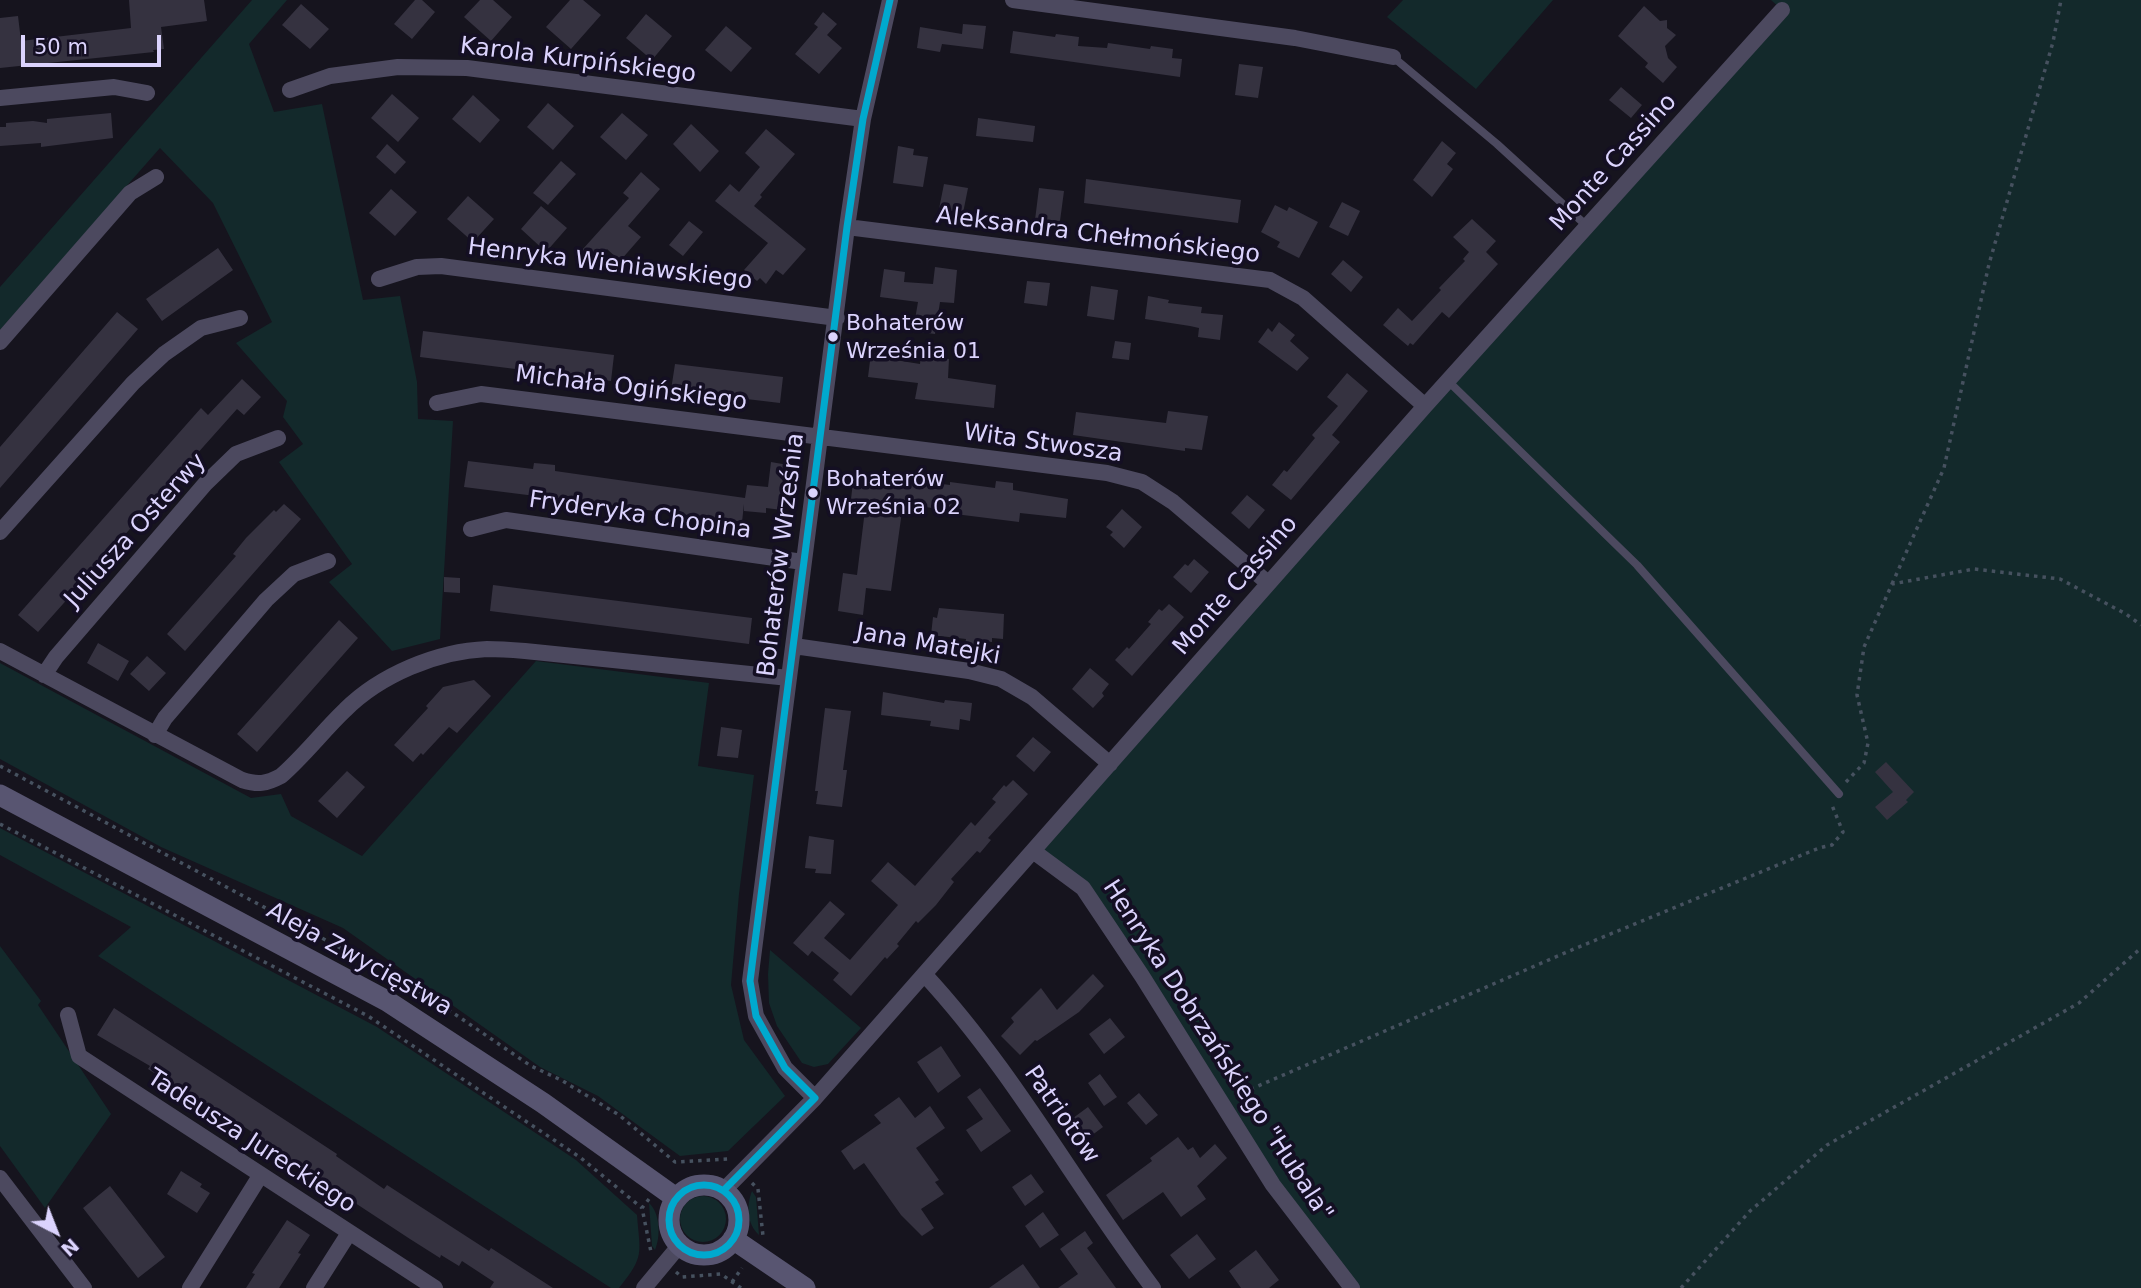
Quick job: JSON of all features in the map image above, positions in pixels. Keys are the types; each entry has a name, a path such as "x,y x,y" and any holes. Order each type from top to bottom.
{"main road":[{"name":"Aleja Zwycięstwa","path":"0,795 387,1001 543,1103 676,1198"},
{"path":"706,1185 724,1190 733,1200 738,1214 738,1226 733,1239 719,1251 705,1255 693,1253 680,1246 673,1237 668,1217 676,1198 695,1186 706,1185"},
{"path":"733,1239 805,1288"}],"street":[{"name":"Bohaterów Września","path":"815,1098 785,1068 755,1016 751,981 847,227 863,119 890,0"},
{"path":"1013,0 1296,38 1393,57"},
{"name":"Monte Cassino","path":"724,1190 815,1098 1268,583 1782,10"},
{"name":"Karola Kurpińskiego","path":"290,90 330,75 398,67 467,68 863,119"},
{"path":"0,98 114,87 147,93"},
{"path":"0,342 130,193 156,177"},
{"name":"Aleksandra Chełmońskiego","path":"847,227 1270,280 1303,298 1426,406"},
{"name":"Henryka Wieniawskiego","path":"379,279 417,267 441,266 837,318"},
{"path":"0,532 133,383 164,354 201,328 240,318"},
{"name":"Michała Ogińskiego","path":"437,403 481,394 819,436"},
{"name":"Wita Stwosza","path":"819,436 1107,473 1142,482 1173,502 1268,583"},
{"name":"Juliusza Osterwy","path":"44,675 56,657 205,484 236,454 278,438"},
{"name":"Fryderyka Chopina","path":"471,529 506,520 803,562"},
{"path":"155,735 165,718 266,600 294,574 328,561"},
{"name":"Jana Matejki","path":"794,646 969,671 1001,679 1032,697 1110,764"},
{"path":"0,651 155,735 242,780 256,784 268,783 292,766 346,708 375,686 403,671 443,656 485,649 525,651 789,678"},
{"name":"Henryka Dobrzańskiego \"Hubala\"","path":"1033,851 1083,888 1142,975 1273,1185 1352,1288"},
{"name":"Patriotów","path":"925,975 959,1011 999,1065 1153,1288"},
{"name":"Tadeusza Jureckiego","path":"68,1015 79,1056 435,1288"},
{"path":"190,1288 260,1176"},
{"path":"0,1178 85,1288"},
{"path":"314,1288 349,1233"},
{"path":"644,1288 680,1246"}],"lane":[{"path":"1393,57 1497,144 1588,227"},
{"path":"1448,381 1637,565 1838,792"}],"path":[{"path":"1221,1102 1574,950 1819,848 1832,845 1843,832 1829,799 1864,763 1868,743 1857,695 1864,647 1944,468 1989,264 2053,42 2061,0"},
{"path":"1892,583 1974,569 2060,579 2126,614 2141,625"},
{"path":"0,766 437,1002 531,1066 561,1080 619,1115 675,1162 729,1159 736,1152"},
{"path":"0,824 368,1016 581,1158 642,1208"},
{"path":"1681,1288 1750,1212 1827,1145 2079,1003 2141,948"},
{"path":"729,1159 758,1189 764,1239 732,1282"}],"green space":[{"path":"252,0 287,0 249,44 274,112 322,104 363,300 400,296 417,382 418,419 453,421 440,639 392,651 329,582 352,564 279,462 303,444 283,417 287,401 236,343 272,322 213,203 160,148 0,330 0,287"},
{"path":"1403,0 1553,0 1476,89 1387,17"},
{"path":"1771,0 2141,0 2141,1288 1352,1288 1273,1185 1083,888 1033,851 1782,10"},
{"path":"536,661 709,683 698,766 754,775 731,985 744,1040 785,1096 728,1151 680,1156 598,1096 540,1067 343,928 161,847 0,759 0,663 251,798 281,794 291,816 362,856"},
{"path":"0,828 377,1027 576,1160 637,1215 639,1254 633,1269 619,1288 611,1288 98,956 131,927 0,855"},
{"path":"0,946 41,1001 38,1005 111,1114 45,1208 0,1146"},
{"path":"770,950 861,1028 828,1064 814,1067 802,1063 777,1026 769,1003"},
{"path":"752,1191 756,1197 759,1235 752,1226 749,1214"},
{"path":"703,1196 719,1203 726,1219 719,1235 703,1242 687,1235 680,1219 687,1203"},
{"path":"649,1203 653,1207 658,1225 655,1250 652,1246"}],"building":[{"path":"129,0 204,0 207,21 161,27 164,49 153,50 154,52 0,68 0,18 18,16 21,41 131,28"},
{"path":"415,0 422,0 435,12 412,39 394,24"},
{"path":"480,0 493,0 512,17 491,41 464,17"},
{"path":"570,0 583,0 601,15 571,49 546,27"},
{"path":"301,4 329,29 310,49 282,25"},
{"path":"1644,6 1660,21 1667,20 1667,28 1676,35 1665,46 1668,58 1677,67 1663,83 1645,67 1648,63 1618,36"},
{"path":"823,12 837,24 827,35 842,48 819,74 795,54 818,27 814,24"},
{"path":"646,14 672,36 652,60 626,38"},
{"path":"963,24 986,26 983,49 942,44 940,52 917,48 920,27 962,34"},
{"path":"726,26 752,48 731,72 705,50"},
{"path":"1013,31 1055,37 1056,34 1079,37 1078,46 1107,48 1108,43 1150,49 1151,46 1173,49 1172,58 1182,59 1180,77 1010,53"},
{"path":"1239,64 1263,67 1258,98 1235,95"},
{"path":"1621,87 1642,105 1631,118 1609,100"},
{"path":"392,94 419,118 398,142 371,118"},
{"path":"473,95 500,120 480,143 452,119"},
{"path":"548,103 574,126 553,150 527,127"},
{"path":"111,113 113,138 41,147 41,143 0,146 0,127 6,127 6,123 47,123 47,119"},
{"path":"622,113 648,135 626,160 600,137"},
{"path":"978,118 1035,126 1033,142 976,136"},
{"path":"691,124 719,151 700,172 673,144"},
{"path":"766,129 795,154 754,206 806,249 783,275 776,270 766,284 760,278 757,281 744,270 768,243 715,201 730,184 739,192 760,167 745,153"},
{"path":"1442,141 1456,153 1447,164 1453,169 1432,197 1413,180"},
{"path":"387,144 406,162 395,174 376,157"},
{"path":"898,146 914,149 913,155 928,157 923,187 893,183"},
{"path":"561,161 576,174 548,205 533,193"},
{"path":"641,172 660,189 628,226 641,237 620,261 607,249 595,261 582,250 629,198 623,193"},
{"path":"1086,179 1241,200 1238,223 1084,203"},
{"path":"944,184 968,188 963,213 939,209"},
{"path":"1039,188 1064,191 1060,221 1035,220"},
{"path":"391,189 417,212 395,236 369,213"},
{"path":"468,196 494,219 473,242 447,219"},
{"path":"1342,202 1360,211 1348,236 1329,227"},
{"path":"1275,205 1287,211 1289,207 1318,222 1299,258 1277,247 1280,242 1261,232"},
{"path":"541,206 567,228 546,252 521,229"},
{"path":"1472,219 1496,241 1486,252 1498,264 1449,318 1442,312 1413,345 1410,343 1408,346 1383,325 1398,308 1412,321 1441,290 1439,288 1465,261 1463,259 1469,252 1453,237"},
{"path":"689,221 703,232 683,256 669,245"},
{"path":"218,248 233,270 162,321 146,299"},
{"path":"1343,260 1363,277 1351,292 1331,274"},
{"path":"935,267 957,270 954,303 940,302 935,334 913,331 918,302 880,297 884,269 905,272 904,282 933,284"},
{"path":"1027,281 1050,283 1047,306 1024,303"},
{"path":"1091,286 1118,290 1114,320 1087,316"},
{"path":"1148,296 1169,300 1168,303 1202,307 1201,313 1223,315 1220,340 1198,337 1199,328 1145,319"},
{"path":"117,312 138,329 0,488 0,447"},
{"path":"1279,322 1295,335 1290,341 1309,358 1297,371 1258,342 1268,328 1272,332"},
{"path":"423,331 614,355 611,381 420,357"},
{"path":"1115,341 1131,343 1129,360 1112,358"},
{"path":"871,353 920,364 921,355 949,359 948,378 996,385 994,408 915,399 918,383 868,377"},
{"path":"675,364 783,377 780,403 671,390"},
{"path":"1347,373 1368,391 1332,435 1340,442 1291,500 1272,485 1284,470 1287,472 1315,438 1312,435 1338,406 1327,397"},
{"path":"242,379 261,397 244,415 237,409 38,632 18,615 201,408 208,415"},
{"path":"1168,411 1208,416 1202,450 1185,448 1185,451 1073,435 1076,412 1166,423"},
{"path":"468,461 533,469 534,463 555,465 555,471 745,498 747,485 768,487 771,462 788,465 782,510 766,508 766,513 744,511 744,504 742,522 464,487"},
{"path":"854,473 903,482 904,479 950,485 950,482 995,488 996,481 1013,483 1013,490 1068,499 1066,518 1020,513 1019,522 947,513 947,510 903,504 891,591 866,588 863,615 838,611 843,573 857,575 865,510 850,508"},
{"path":"1247,495 1265,510 1249,529 1231,513"},
{"path":"284,504 301,519 185,651 167,634 236,556 233,554 246,538 274,510 276,512"},
{"path":"1122,509 1142,527 1124,548 1110,535 1113,532 1106,527"},
{"path":"1194,559 1209,572 1191,593 1173,577"},
{"path":"444,577 460,578 460,593 444,592"},
{"path":"493,585 752,618 749,644 490,611"},
{"path":"1169,604 1184,617 1132,676 1115,660 1127,647 1129,649 1151,624 1148,622 1159,609 1162,611"},
{"path":"939,608 1004,614 1003,639 982,641 980,656 964,654 966,639 931,635 933,617 937,618"},
{"path":"339,620 358,638 257,752 237,734"},
{"path":"98,643 129,661 118,681 87,663"},
{"path":"147,656 166,673 149,691 130,674"},
{"path":"1090,668 1109,684 1102,693 1104,696 1093,708 1072,689"},
{"path":"474,680 491,696 457,733 449,727 413,762 394,745 443,687"},
{"path":"883,692 944,703 945,700 972,703 970,721 960,719 959,730 930,726 931,721 881,715"},
{"path":"825,708 851,711 843,770 847,770 842,807 816,804 818,791 815,791"},
{"path":"721,727 742,730 738,758 717,756"},
{"path":"1033,737 1051,752 1034,772 1016,756"},
{"path":"1886,762 1914,792 1906,800 1908,802 1887,820 1875,807 1893,792 1875,772"},
{"path":"347,771 365,787 337,818 318,801"},
{"path":"1013,780 1028,794 988,838 991,840 980,853 977,851 951,879 954,882 936,905 918,923 916,921 897,944 899,946 887,959 885,957 851,996 833,980 839,973 812,951 808,956 793,943 830,901 845,914 824,938 850,960 898,905 871,881 888,862 915,886 971,822 975,826 996,802 992,799 1004,785 1006,787"},
{"path":"809,836 834,840 831,874 815,873 816,869 805,868"},
{"path":"1093,974 1104,986 1079,1012 1035,1040 1020,1055 1001,1036 1014,1022 1011,1018 1041,988 1057,1010"},
{"path":"114,1008 337,1154 336,1156 384,1189 387,1185 489,1251 491,1248 553,1288 490,1288 494,1282 462,1261 459,1266 441,1255 440,1258 410,1239 250,1134 252,1132 211,1105 209,1108 148,1069 150,1066 97,1035"},
{"path":"1110,1018 1125,1037 1104,1054 1089,1034"},
{"path":"941,1046 961,1076 938,1093 917,1062"},
{"path":"1100,1074 1117,1097 1104,1106 1088,1083"},
{"path":"980,1088 1011,1131 981,1152 966,1130 983,1119 967,1097"},
{"path":"1139,1093 1158,1115 1146,1125 1127,1103"},
{"path":"899,1097 915,1118 930,1106 945,1128 916,1148 939,1180 935,1182 944,1194 921,1209 934,1228 922,1236 901,1215 864,1163 854,1170 841,1151 881,1123 874,1115"},
{"path":"1088,1107 1103,1127 1080,1144 1065,1124"},
{"path":"1178,1137 1188,1150 1193,1147 1200,1158 1215,1144 1227,1158 1197,1186 1206,1199 1181,1217 1163,1192 1123,1220 1106,1195 1152,1161 1150,1158"},
{"path":"181,1171 202,1184 200,1187 210,1193 197,1213 167,1194"},
{"path":"1031,1174 1044,1192 1025,1206 1012,1187"},
{"path":"110,1186 165,1257 138,1278 83,1208"},
{"path":"1043,1212 1059,1235 1040,1248 1025,1226"},
{"path":"287,1220 310,1235 298,1253 301,1254 279,1288 246,1288 255,1274 252,1273"},
{"path":"1085,1231 1093,1243 1087,1248 1116,1288 1058,1288 1078,1274 1060,1249"},
{"path":"1197,1234 1216,1259 1189,1279 1170,1255"},
{"path":"1256,1250 1279,1280 1269,1288 1241,1288 1229,1271"},
{"path":"1023,1264 1040,1288 989,1288"}],"transit line":[{"path":"815,1098 785,1068 756,1016 750,981 847,227 863,119 890,0"},
{"path":"724,1190 815,1098"},
{"path":"704,1185 729,1195 739,1220 729,1245 704,1255 679,1245 669,1220 679,1195 704,1185"}],"place":[{"name":"Bohaterów Września 01","path":"833,337"},
{"name":"Bohaterów Września 02","path":"813,493"}]}
